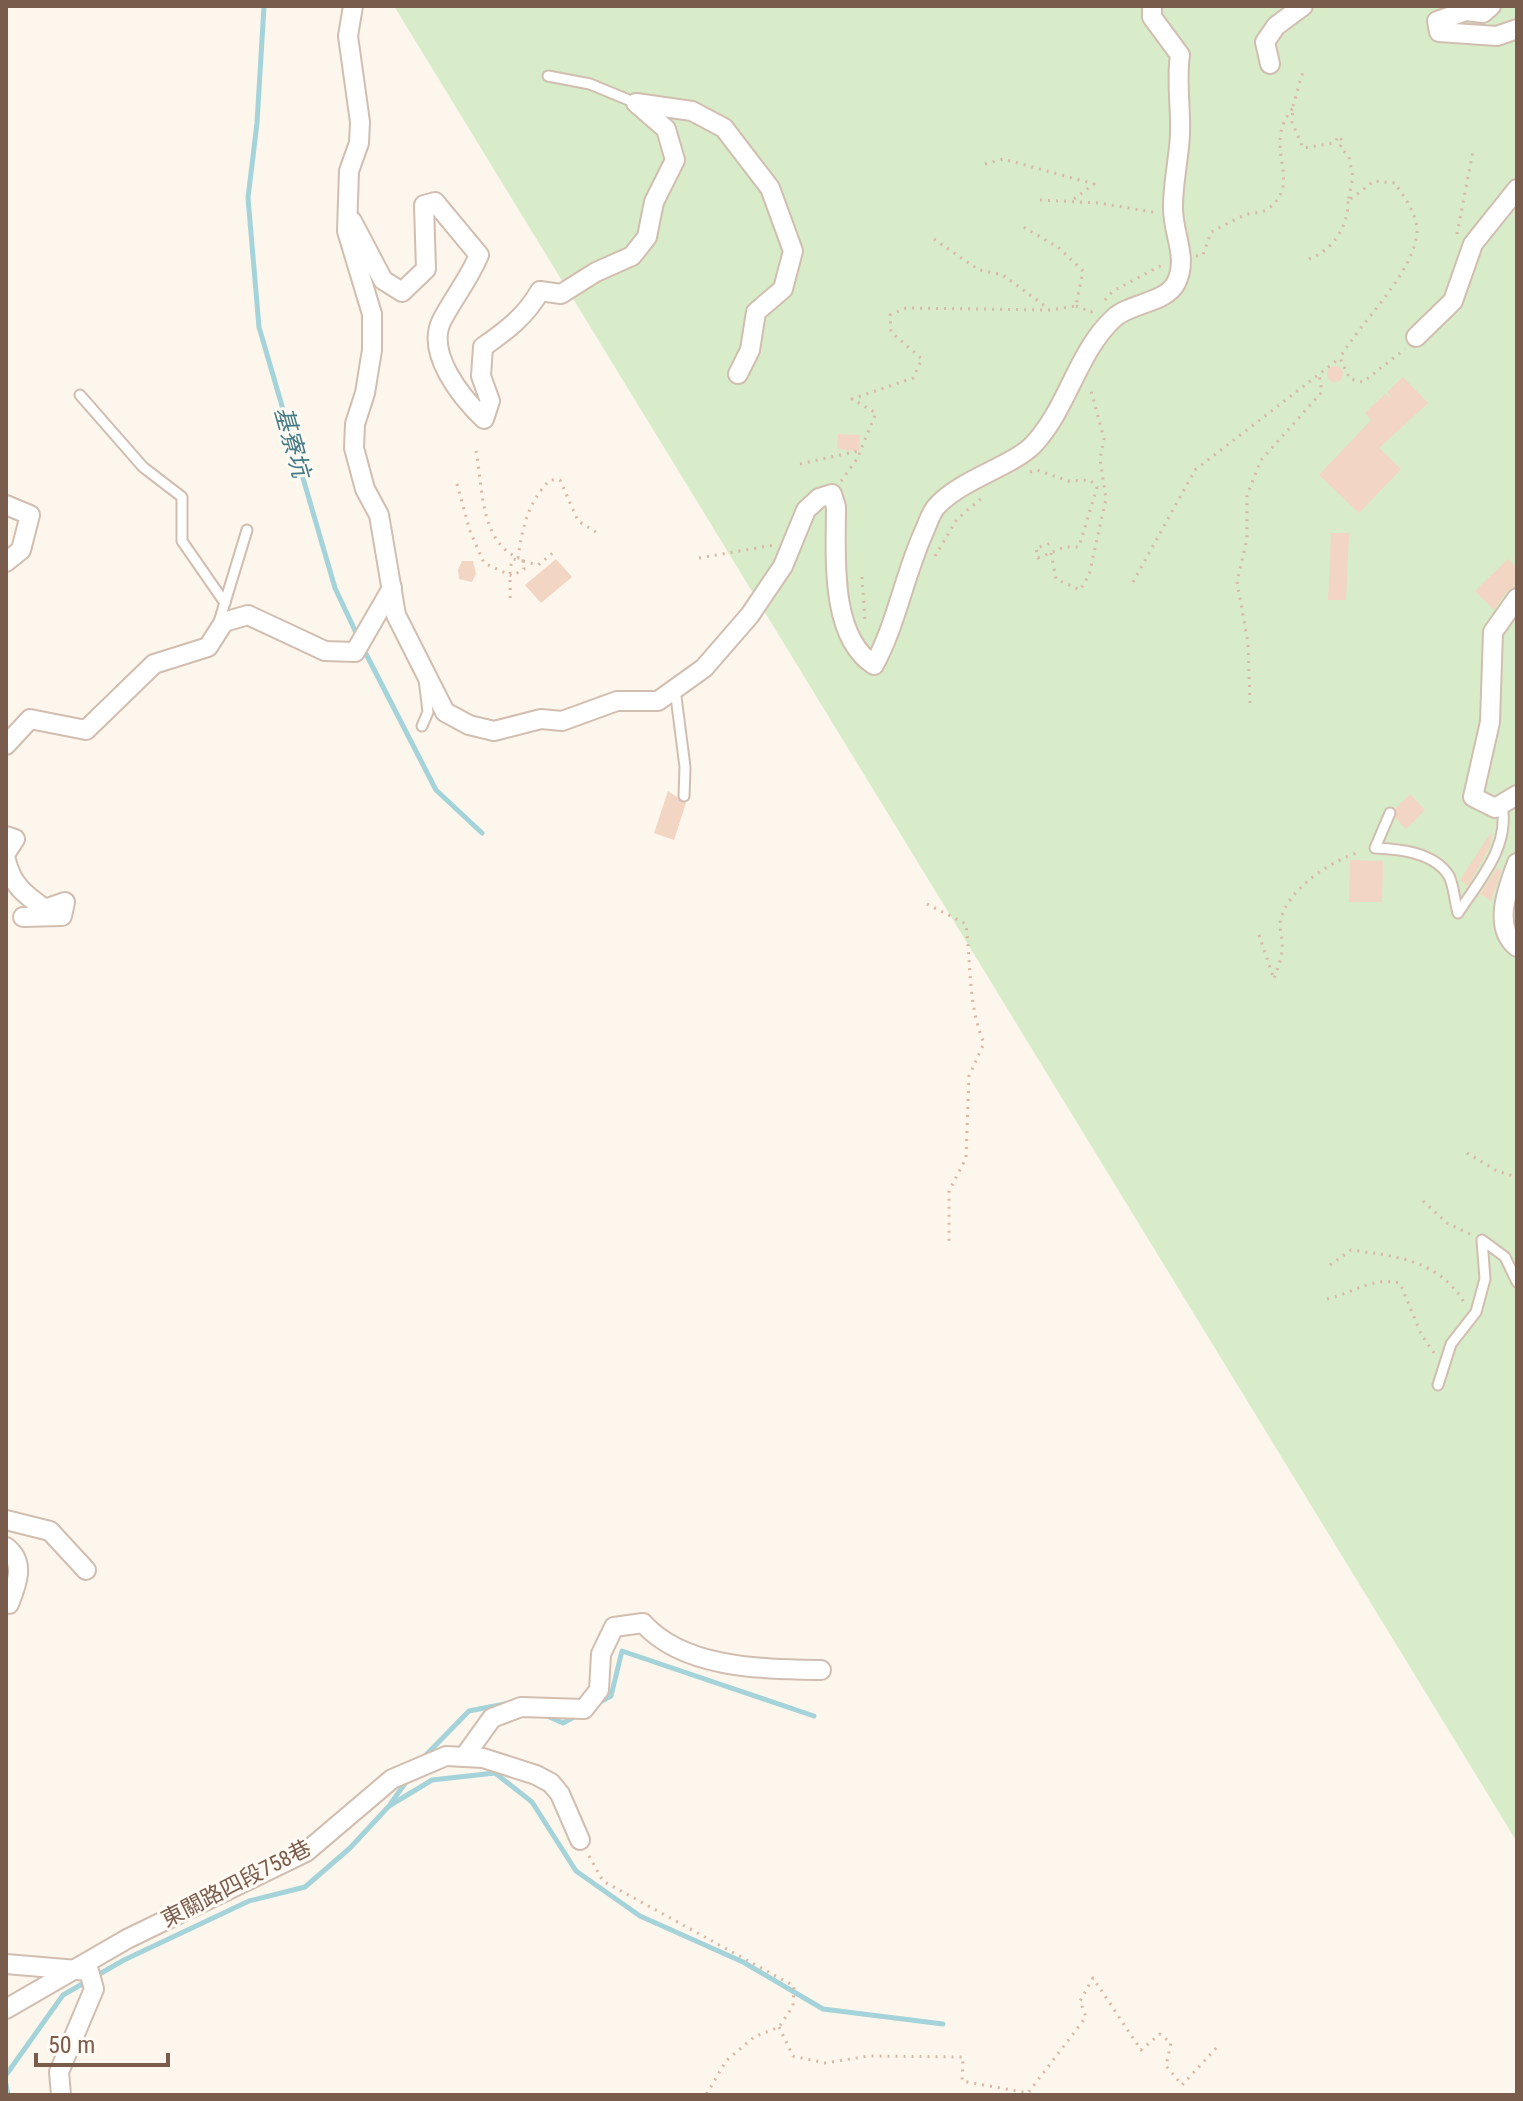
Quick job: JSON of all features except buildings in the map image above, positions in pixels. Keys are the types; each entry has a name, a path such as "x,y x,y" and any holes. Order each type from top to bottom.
{"street":[{"path":"353,6 348,36 360,122 359,143 349,171 347,231 372,314 372,350 365,393 355,424 354,448 365,489 379,515 396,615 445,712 469,725 494,731 541,719 562,721 617,701 658,701 704,668 750,615 792,548 806,510 819,498 832,494 836,507 838,601 859,652 874,665 886,644 905,577 935,508 970,481 1030,448 1051,425 1097,334 1126,307 1158,298 1176,286 1183,259 1173,216 1180,134 1177,77 1180,55 1152,17 1152,6"},
{"path":"1270,64 1265,42 1276,26 1303,6"},
{"path":"1491,6 1483,13 1466,11 1437,21 1433,29 1497,36 1517,29"},
{"path":"347,212 383,280 402,292 426,269 424,205 435,202 479,255 469,280 440,324 441,363 465,401 484,419 490,401 481,376 483,347 510,329 531,307 540,291 561,294 596,272 624,262 647,237 654,202 675,160 666,129 636,103"},
{"path":"636,103 692,111 724,128 770,188 793,251 783,289 756,312 750,350 738,374"},
{"path":"1416,337 1453,301 1473,244 1517,189"},
{"path":"6,505 30,515 21,550 6,562"},
{"path":"6,745 30,719 86,730 154,664 208,647 224,622 248,615 325,651 355,652 392,588"},
{"path":"1509,800 1495,808 1483,804 1473,797 1473,786 1490,722 1493,632 1517,598"},
{"path":"6,836 15,839 6,853"},
{"path":"6,860 11,882 36,903 45,909 65,902 62,916 23,917"},
{"path":"1517,863 1504,916 1510,941 1517,947"},
{"path":"6,1520 50,1531 86,1570"},
{"path":"6,1547 13,1552 20,1575 9,1604 6,1604"},
{"path":"464,1757 492,1718 521,1707 584,1709 599,1690 601,1654 614,1627 643,1623 657,1638 741,1667 821,1670"},
{"name":"東關路四段758巷","path":"6,2009 76,1968 306,1852 392,1779 446,1756 483,1758 551,1783 560,1794 580,1840"},
{"path":"6,1964 89,1971 94,1989 59,2072 61,2095"}],"lane":[{"path":"548,76 590,84 636,103"},
{"path":"80,395 143,467 182,497 182,541 225,603"},
{"path":"214,639 247,530"},
{"path":"422,726 428,712 423,667"},
{"path":"675,689 685,767 684,796"},
{"path":"1390,813 1375,848 1402,849 1430,860 1449,876 1458,913 1497,851 1506,827 1509,800"},
{"path":"1482,1240 1505,1257 1517,1282"},
{"path":"1438,1385 1451,1344 1471,1319 1485,1279 1482,1240"}],"path":[{"path":"1304,68 1292,122 1303,148 1334,143 1339,136 1343,142 1340,147 1349,157 1353,177 1343,230 1319,256 1309,259"},
{"path":"832,494 857,459 876,413 852,399 913,378 922,359 891,332 890,315 906,308 1050,310 1076,306 1091,312 1113,291 1145,273 1203,255 1211,232 1246,214 1265,212 1280,198 1284,174 1277,140 1280,127 1293,108"},
{"path":"1458,244 1457,228 1473,151"},
{"path":"985,164 1003,159 1094,184 1070,202"},
{"path":"1133,582 1195,470 1340,358 1350,338 1378,310 1413,248 1417,227 1395,183 1374,181 1348,201"},
{"path":"1040,200 1173,216"},
{"path":"1020,225 1059,248 1083,271 1076,306"},
{"path":"934,239 979,270 1003,275 1050,310"},
{"path":"1340,358 1350,379 1363,382 1390,364 1416,337"},
{"path":"1051,553 1056,579 1080,590 1089,575 1106,499 1100,459 1104,439 1083,365"},
{"path":"1250,703 1248,643 1237,582 1247,539 1247,495 1261,460 1322,392 1319,374"},
{"path":"476,451 484,516 508,553 538,565 554,552"},
{"path":"800,464 859,451"},
{"path":"1025,473 1037,470 1068,481 1090,480 1097,487 1079,547 1038,558 1036,548 1055,542"},
{"path":"518,558 523,525 538,492 550,480 560,480 578,521 596,532"},
{"path":"457,484 470,531 484,563 512,576"},
{"path":"931,560 957,519 984,496"},
{"path":"699,558 761,546 792,548"},
{"path":"510,599 512,576 509,566 513,559 518,558"},
{"path":"512,576 524,569 523,561"},
{"path":"859,652 865,621 862,577"},
{"path":"1259,935 1266,965 1274,979 1283,949 1280,921 1306,882 1329,864 1375,848"},
{"path":"927,904 966,924 972,973 972,1016 984,1043 969,1076 966,1158 949,1191 949,1242"},
{"path":"1467,1153 1497,1171 1517,1177"},
{"path":"1423,1201 1447,1223 1482,1240"},
{"path":"1330,1265 1351,1250 1400,1256 1431,1268 1447,1279 1471,1319"},
{"path":"1327,1299 1351,1293 1378,1279 1400,1283 1421,1334 1435,1354 1433,1374 1438,1385"},
{"path":"580,1840 603,1881 794,1986 793,2006 779,2027 754,2037 726,2061 706,2095"},
{"path":"779,2027 793,2056 825,2063 869,2056 963,2057 962,2081 1028,2093 1086,2017 1080,2001 1093,1978 1141,2050 1160,2034 1171,2043 1166,2066 1182,2085 1219,2045"}],"green space":[{"path":"394,6 1517,6 1517,1842"}],"waterway":[{"name":"基寮坑","path":"264,6 257,123 248,198 259,327 335,588 359,639"},
{"name":"基寮坑","path":"363,648 436,790 482,833"},
{"path":"598,1703 611,1696 622,1651 814,1716"},
{"path":"424,1757 469,1711 510,1703"},
{"path":"545,1715 563,1723 576,1716"},
{"path":"6,2075 63,1995 124,1960 249,1901 305,1887 350,1848 389,1806 432,1780 495,1773 532,1802 576,1871 640,1916 743,1962 823,2009 943,2024"},
{"path":"391,1803 409,1778"},
{"path":"6,2084 8,2095"}]}
